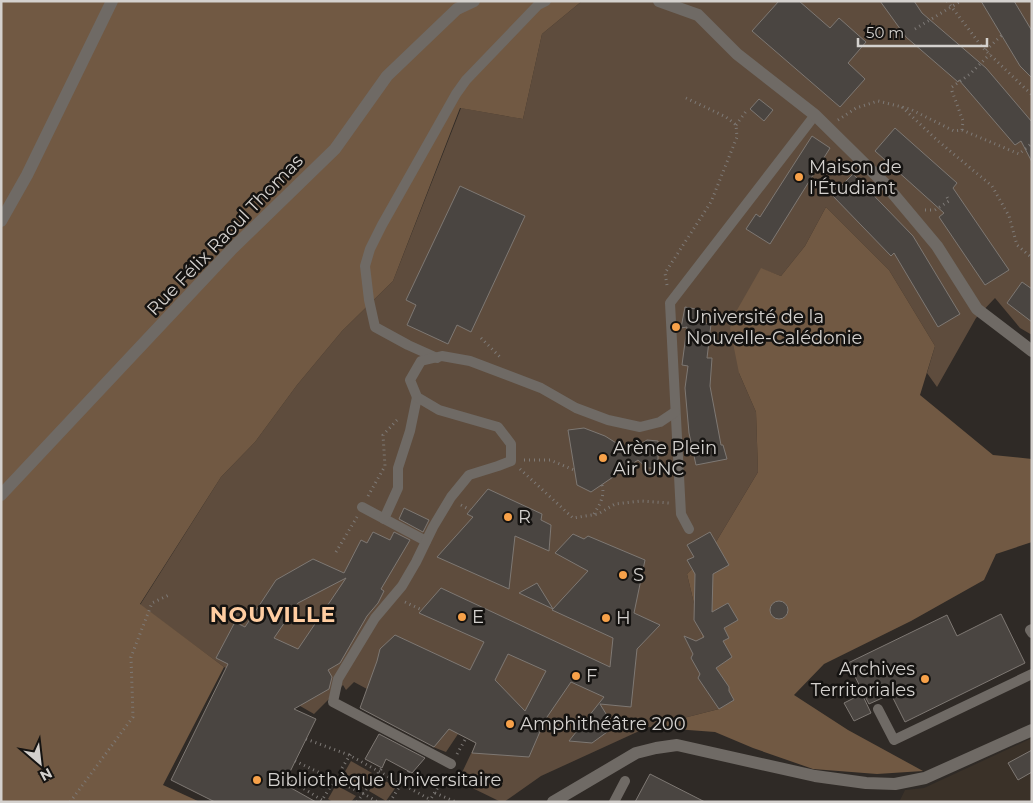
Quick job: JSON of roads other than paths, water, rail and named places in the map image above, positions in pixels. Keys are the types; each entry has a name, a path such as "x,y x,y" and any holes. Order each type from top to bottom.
{"street":[{"path":"1,221 27,175 112,1"},
{"name":"Rue Félix Raoul Thomas","path":"1,495 232,249 335,149 386,76 457,9 474,1"},
{"path":"659,1 698,15 737,54 815,115 885,184 937,246 977,309 1032,351"},
{"path":"560,800 636,753 656,748 677,745 814,776 866,783 895,784 925,778 1032,730"}],"lane":[{"path":"437,358 408,346 375,328 368,300 365,266 370,249 456,94 466,80 538,5 546,1"},
{"path":"689,528 681,514 680,504 670,303 815,115"},
{"path":"384,519 398,488 398,468 410,431 417,397 410,380 421,361 442,356 470,361 541,388 576,408 608,420 640,427 660,422 674,412"},
{"path":"417,397 438,410 498,427 511,444 511,460 469,475 451,497 402,586 375,618 338,679 333,702 451,764"},
{"path":"362,507 426,540"},
{"path":"878,709 894,740 1032,674"},
{"path":"614,802 625,782"}],"place":[{"name":"Maison de l'Étudiant","path":"799,177"},
{"name":"Université de la Nouvelle-Calédonie","path":"676,327"},
{"name":"Arène Plein Air UNC","path":"603,458"},
{"name":"R","path":"508,517"},
{"name":"S","path":"623,575"},
{"name":"E","path":"462,617"},
{"name":"H","path":"606,618"},
{"name":"F","path":"576,676"},
{"name":"Archives Territoriales","path":"925,679"},
{"name":"Amphithéâtre 200","path":"510,724"},
{"name":"Bibliothèque Universitaire","path":"257,780"}],"district":[{"name":"NOUVILLE","path":"273,614"}]}
